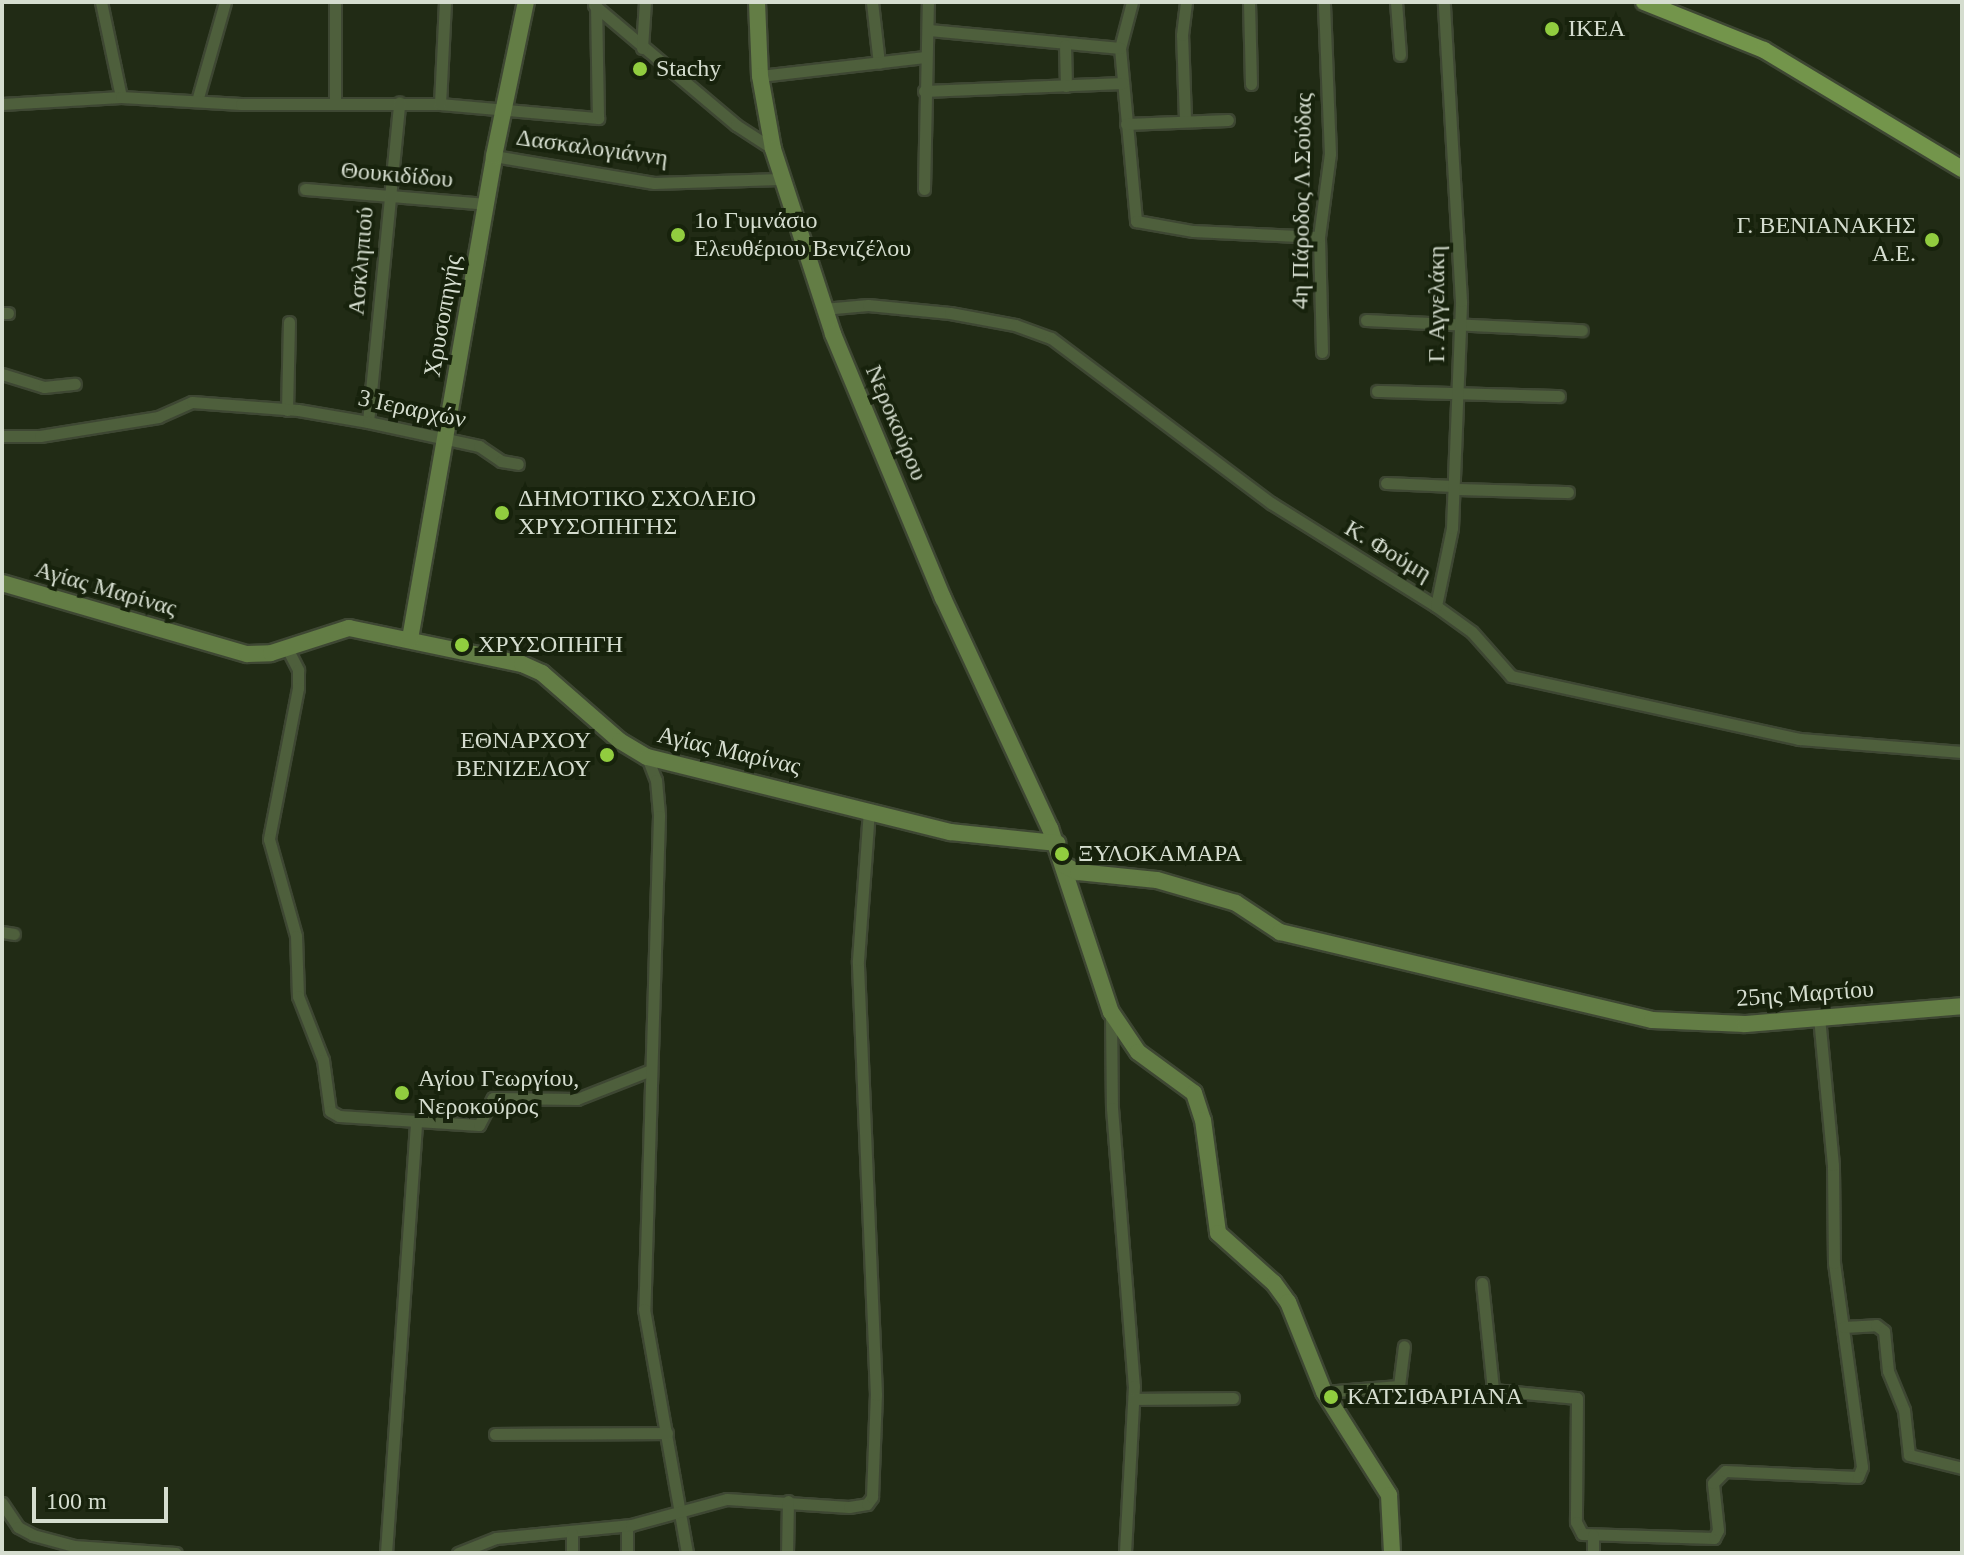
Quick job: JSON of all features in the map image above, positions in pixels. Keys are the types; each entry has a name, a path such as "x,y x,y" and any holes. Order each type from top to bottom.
{"main road":[{"name":"Χρυσοπηγής","path":"410,639 494,156 526,2"},
{"name":"Νεροκούρου","path":"757,2 760,76 773,149 823,309 943,598 1057,843 1111,1012 1138,1052 1194,1093 1203,1120 1218,1233 1283,1294 1324,1392 1389,1495 1392,1553"},
{"path":"1644,2 1764,50 1962,169"},
{"name":"Αγίας Μαρίνας","path":"2,583 235,651 259,655 340,629 410,639 532,668 647,757 950,832 1057,843"},
{"name":"25ης Μαρτίου","path":"1064,865 1078,872 1157,880 1236,903 1271,929 1381,959 1652,1020 1745,1024 1962,1006"}],"street":[{"path":"101,2 121,97"},
{"path":"197,101 225,2"},
{"path":"335,2 335,104"},
{"path":"440,104 445,2"},
{"path":"642,48 645,2"},
{"path":"872,2 879,63"},
{"path":"924,189 928,2"},
{"path":"1132,2 1120,48 1136,221 1193,231 1319,237"},
{"path":"1185,119 1182,35 1186,2"},
{"path":"1249,2 1251,84"},
{"name":"4η Πάροδος Λ.Σούδας","path":"1322,352 1319,237 1330,177 1324,2"},
{"path":"1396,2 1400,55"},
{"name":"Γ. Αγγελάκη","path":"1436,606 1454,487 1460,325 1444,2"},
{"path":"2,104 121,97 399,103 598,118 593,4"},
{"path":"593,4 736,125 773,149"},
{"path":"929,30 1120,48"},
{"path":"1065,45 1066,86"},
{"path":"760,76 925,57"},
{"path":"924,91 1123,83"},
{"name":"Ασκληπιού","path":"368,422 399,103"},
{"path":"1126,124 1185,119 1228,120"},
{"name":"Δασκαλογιάννη","path":"494,156 654,183 780,179"},
{"name":"Θουκιδίδου","path":"305,189 486,204"},
{"name":"Κ. Φούμη","path":"823,309 868,305 950,313 1015,325 1051,338 1271,503 1436,606 1472,632 1511,676 1799,739 1962,752"},
{"path":"1366,320 1582,330"},
{"path":"289,322 289,410"},
{"path":"2,374 44,387 75,384"},
{"path":"1377,391 1559,396"},
{"name":"3 Ιεραρχών","path":"2,436 40,436 158,417 192,402 289,410 368,422 479,446 501,461 518,464"},
{"path":"1386,483 1568,492"},
{"path":"287,648 299,680 269,839 294,925 298,996 323,1060 327,1105 339,1116 479,1125 493,1098 577,1099 651,1070"},
{"path":"647,757 656,780 659,816 644,1309 687,1553"},
{"path":"458,1553 496,1538 627,1526 727,1499 849,1507 867,1504 872,1497 876,1395 858,960 869,810"},
{"path":"1111,1012 1112,1108 1134,1399 1125,1553"},
{"path":"1482,1283 1493,1390 1577,1398 1577,1528 1593,1535 1714,1538 1718,1530 1713,1483 1725,1471 1858,1477 1862,1467 1843,1327 1819,1018"},
{"path":"386,1553 405,1339 416,1121"},
{"path":"1843,1327 1876,1325 1884,1331 1888,1371 1904,1410 1909,1455 1962,1468"},
{"path":"1324,1392 1399,1386 1404,1346"},
{"path":"1134,1399 1233,1398"},
{"path":"495,1434 667,1433"},
{"path":"787,1553 788,1501"},
{"path":"2,1503 18,1527 33,1535 74,1546 176,1553"},
{"path":"627,1526 627,1553"},
{"path":"572,1533 572,1553"},
{"path":"1593,1535 1593,1553"}],"place":[{"name":"IKEA","path":"1552,29"},
{"name":"Stachy","path":"640,69"},
{"name":"1ο Γυμνάσιο Ελευθέριου Βενιζέλου","path":"678,235"},
{"name":"Γ. ΒΕΝΙΑΝΑΚΗΣ A.E.","path":"1932,240"},
{"name":"ΔΗΜΟΤΙΚΟ ΣΧΟΛΕΙΟ ΧΡΥΣΟΠΗΓΗΣ","path":"502,513"},
{"name":"ΧΡΥΣΟΠΗΓΗ","path":"462,645"},
{"name":"ΕΘΝΑΡΧΟΥ ΒΕΝΙΖΕΛΟΥ","path":"607,755"},
{"name":"ΞΥΛΟΚΑΜΑΡΑ","path":"1062,854"},
{"name":"Αγίου Γεωργίου, Νεροκούρος","path":"402,1093"},
{"name":"ΚΑΤΣΙΦΑΡΙΑΝΑ","path":"1331,1397"}]}
